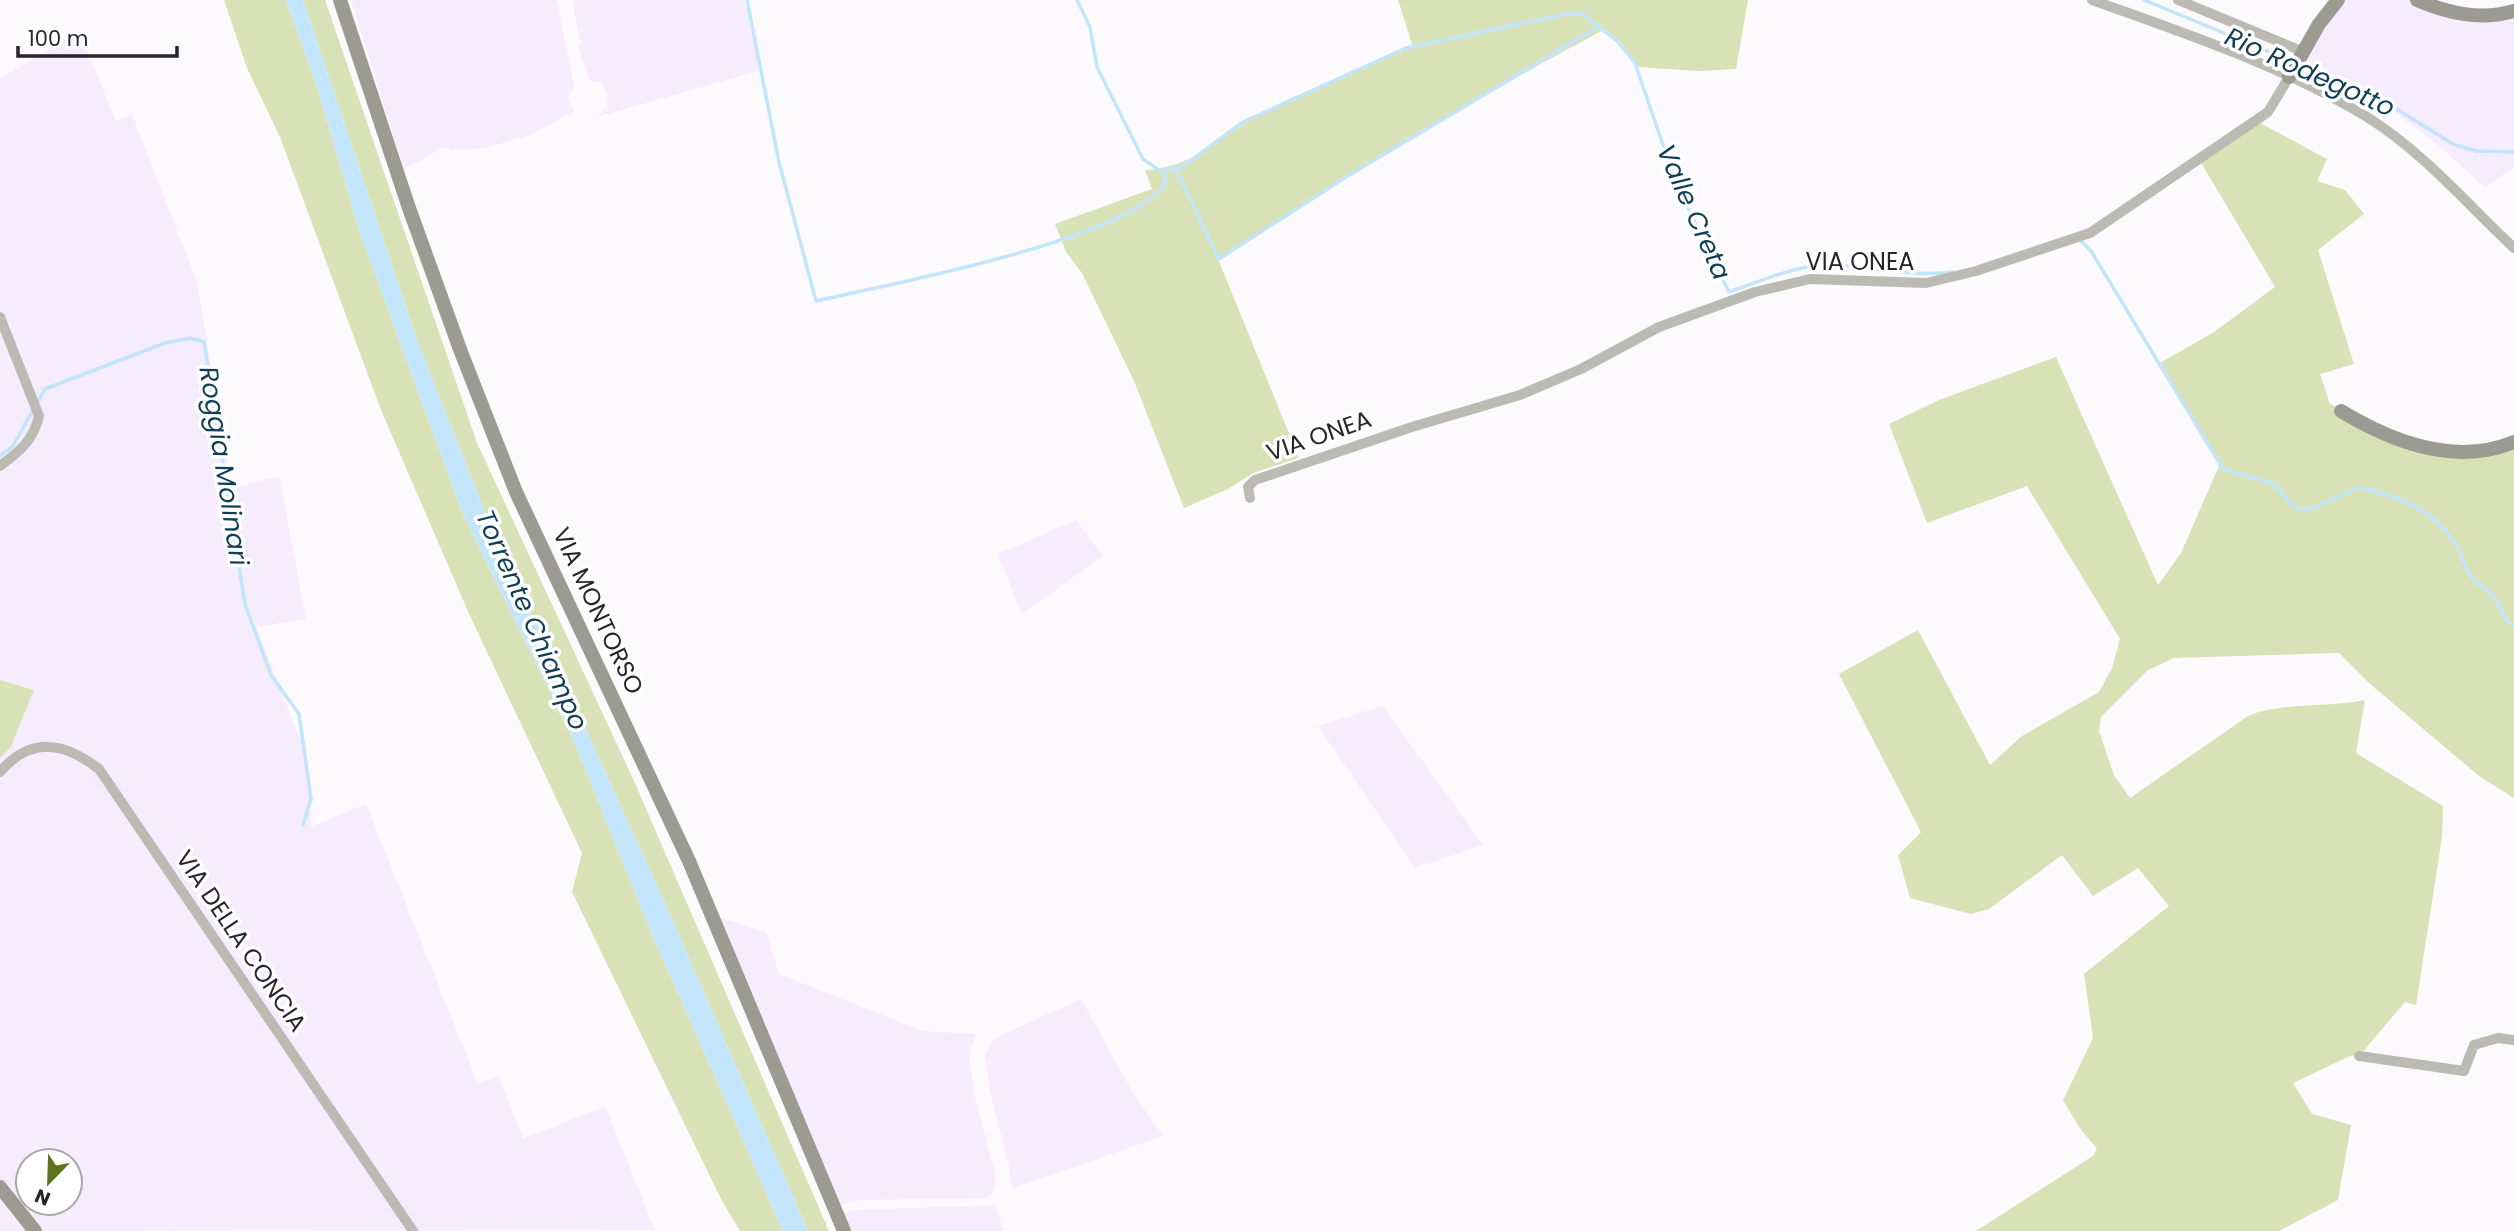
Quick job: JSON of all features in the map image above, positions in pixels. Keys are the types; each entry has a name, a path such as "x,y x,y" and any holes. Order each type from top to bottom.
{"main road":[{"name":"VIA MONTORSO","path":"341,0 409,208 461,352 516,492 689,861 844,1231"},
{"path":"2297,64 2319,24 2338,0"},
{"path":"2417,0 2456,14 2482,16 2514,11"},
{"path":"2342,411 2371,429 2440,452 2498,448 2514,442"},
{"path":"0,1187 35,1231"}],"street":[{"path":"2092,0 2241,54 2297,64"},
{"path":"2181,1 2297,64 2427,163 2514,248"},
{"name":"VIA ONEA","path":"1250,498 1248,487 1255,480 1520,394 1581,369 1659,327 1755,292 1810,279 1926,283 1976,271 2090,233 2268,112 2297,64"},
{"path":"0,317 39,416 35,432 26,447 0,466"},
{"name":"VIA DELLA CONCIA","path":"0,772 19,752 39,746 78,753 99,769 412,1231"},
{"path":"2359,1056 2464,1072 2474,1045 2498,1038 2514,1040"}],"shaded area":[{"path":"351,0 557,0 574,87 568,98 574,111 530,135 486,148 452,150 445,147 404,169"},
{"path":"572,0 744,0 761,70 597,117 607,106 608,93 601,83 589,80 578,46 581,44"},
{"path":"2334,0 2414,0 2514,14 2514,167 2485,188 2436,143 2392,110 2297,65"},
{"path":"79,31 116,121 132,114 197,282 231,488 279,476 306,619 256,627 302,744 312,826 366,804 478,1084 498,1076 523,1139 605,1106 655,1230 0,1231 0,758 11,747 34,690 0,680 0,79"},
{"path":"1076,520 1103,556 1022,614 998,554"},
{"path":"1383,706 1483,845 1415,868 1318,726"},
{"path":"716,916 766,932 779,974 923,1031 976,1034 969,1054 974,1094 994,1169 996,1185 993,1193 987,1198 861,1200 838,1205"},
{"path":"1081,999 1133,1093 1163,1136 1012,1189 1009,1166 990,1091 985,1055 995,1038"},
{"path":"995,1205 1004,1231 848,1231 840,1213 858,1210"}],"green space":[{"path":"224,0 286,0 319,93 359,230 462,512 573,739 648,925 783,1231 740,1231 721,1199 572,892 582,853 470,616 381,410 280,137 247,68"},
{"path":"303,0 325,0 477,443 634,781 829,1231 808,1231 664,901 539,627 505,563 418,343"},
{"path":"1398,0 1748,0 1736,69 1698,71 1639,67 1622,44 1605,29 1409,140 1218,259 1299,458 1253,473 1228,489 1184,508 1134,381 1082,273 1066,252 1055,224 1152,189 1145,170 1163,168 1195,156 1269,109 1413,47"},
{"path":"2260,123 2327,159 2317,181 2345,190 2364,214 2318,250 2354,364 2320,374 2330,404 2404,438 2470,450 2514,443 2514,798 2479,776 2369,683 2339,653 2174,658 2148,670 2101,717 2099,731 2114,775 2130,798 2248,716 2275,709 2365,700 2356,753 2443,806 2442,837 2416,1005 2405,1002 2360,1055 2350,1056 2293,1083 2312,1114 2351,1125 2338,1200 2279,1231 1976,1231 2093,1156 2097,1149 2079,1127 2063,1100 2093,1038 2084,974 2169,906 2138,868 2093,896 2062,855 1989,909 1971,914 1910,898 1898,855 1921,832 1839,674 1918,630 1990,765 2022,736 2099,692 2112,668 2120,639 2027,486 1927,523 1889,424 1939,400 2056,357 2158,585 2181,553 2219,466 2216,455 2160,363 2214,332 2275,287 2200,161"},
{"path":"0,680 34,690 11,747 0,758"}],"water":[{"path":"286,0 303,0 418,343 505,563 539,627 664,901 808,1231 783,1231 648,925 573,739 462,512 359,230 319,93"}],"waterway":[{"path":"747,0 779,162 816,301 1003,258 1104,224 1142,204 1165,184 1165,172"},
{"name":"Valle Creta","path":"1077,0 1090,27 1097,67 1143,159 1160,171 1182,167 1243,122 1406,48 1567,14 1583,14 1618,42 1635,63 1676,183 1729,292 1811,266 1920,273 1953,272"},
{"name":"Rio Rodegotto","path":"2144,0 2294,62"},
{"path":"1176,170 1219,259 1346,177 1598,27"},
{"name":"Rio Rodegotto","path":"2301,65 2379,98 2453,144 2476,151 2514,152"},
{"name":"Valle Creta","path":"2078,238 2091,251 2223,469 2274,484 2295,508 2311,509 2360,487 2423,511 2443,528 2455,543 2472,578 2493,596 2506,619 2514,626"},
{"name":"Roggia Molinari","path":"37,403 45,389 165,343 190,338 204,342 245,604 271,675 299,714 311,799 303,825"},
{"name":"Roggia Molinari","path":"0,456 13,446 33,410"},
{"name":"Torrente Chiampo","path":"495,536 529,608"}]}
